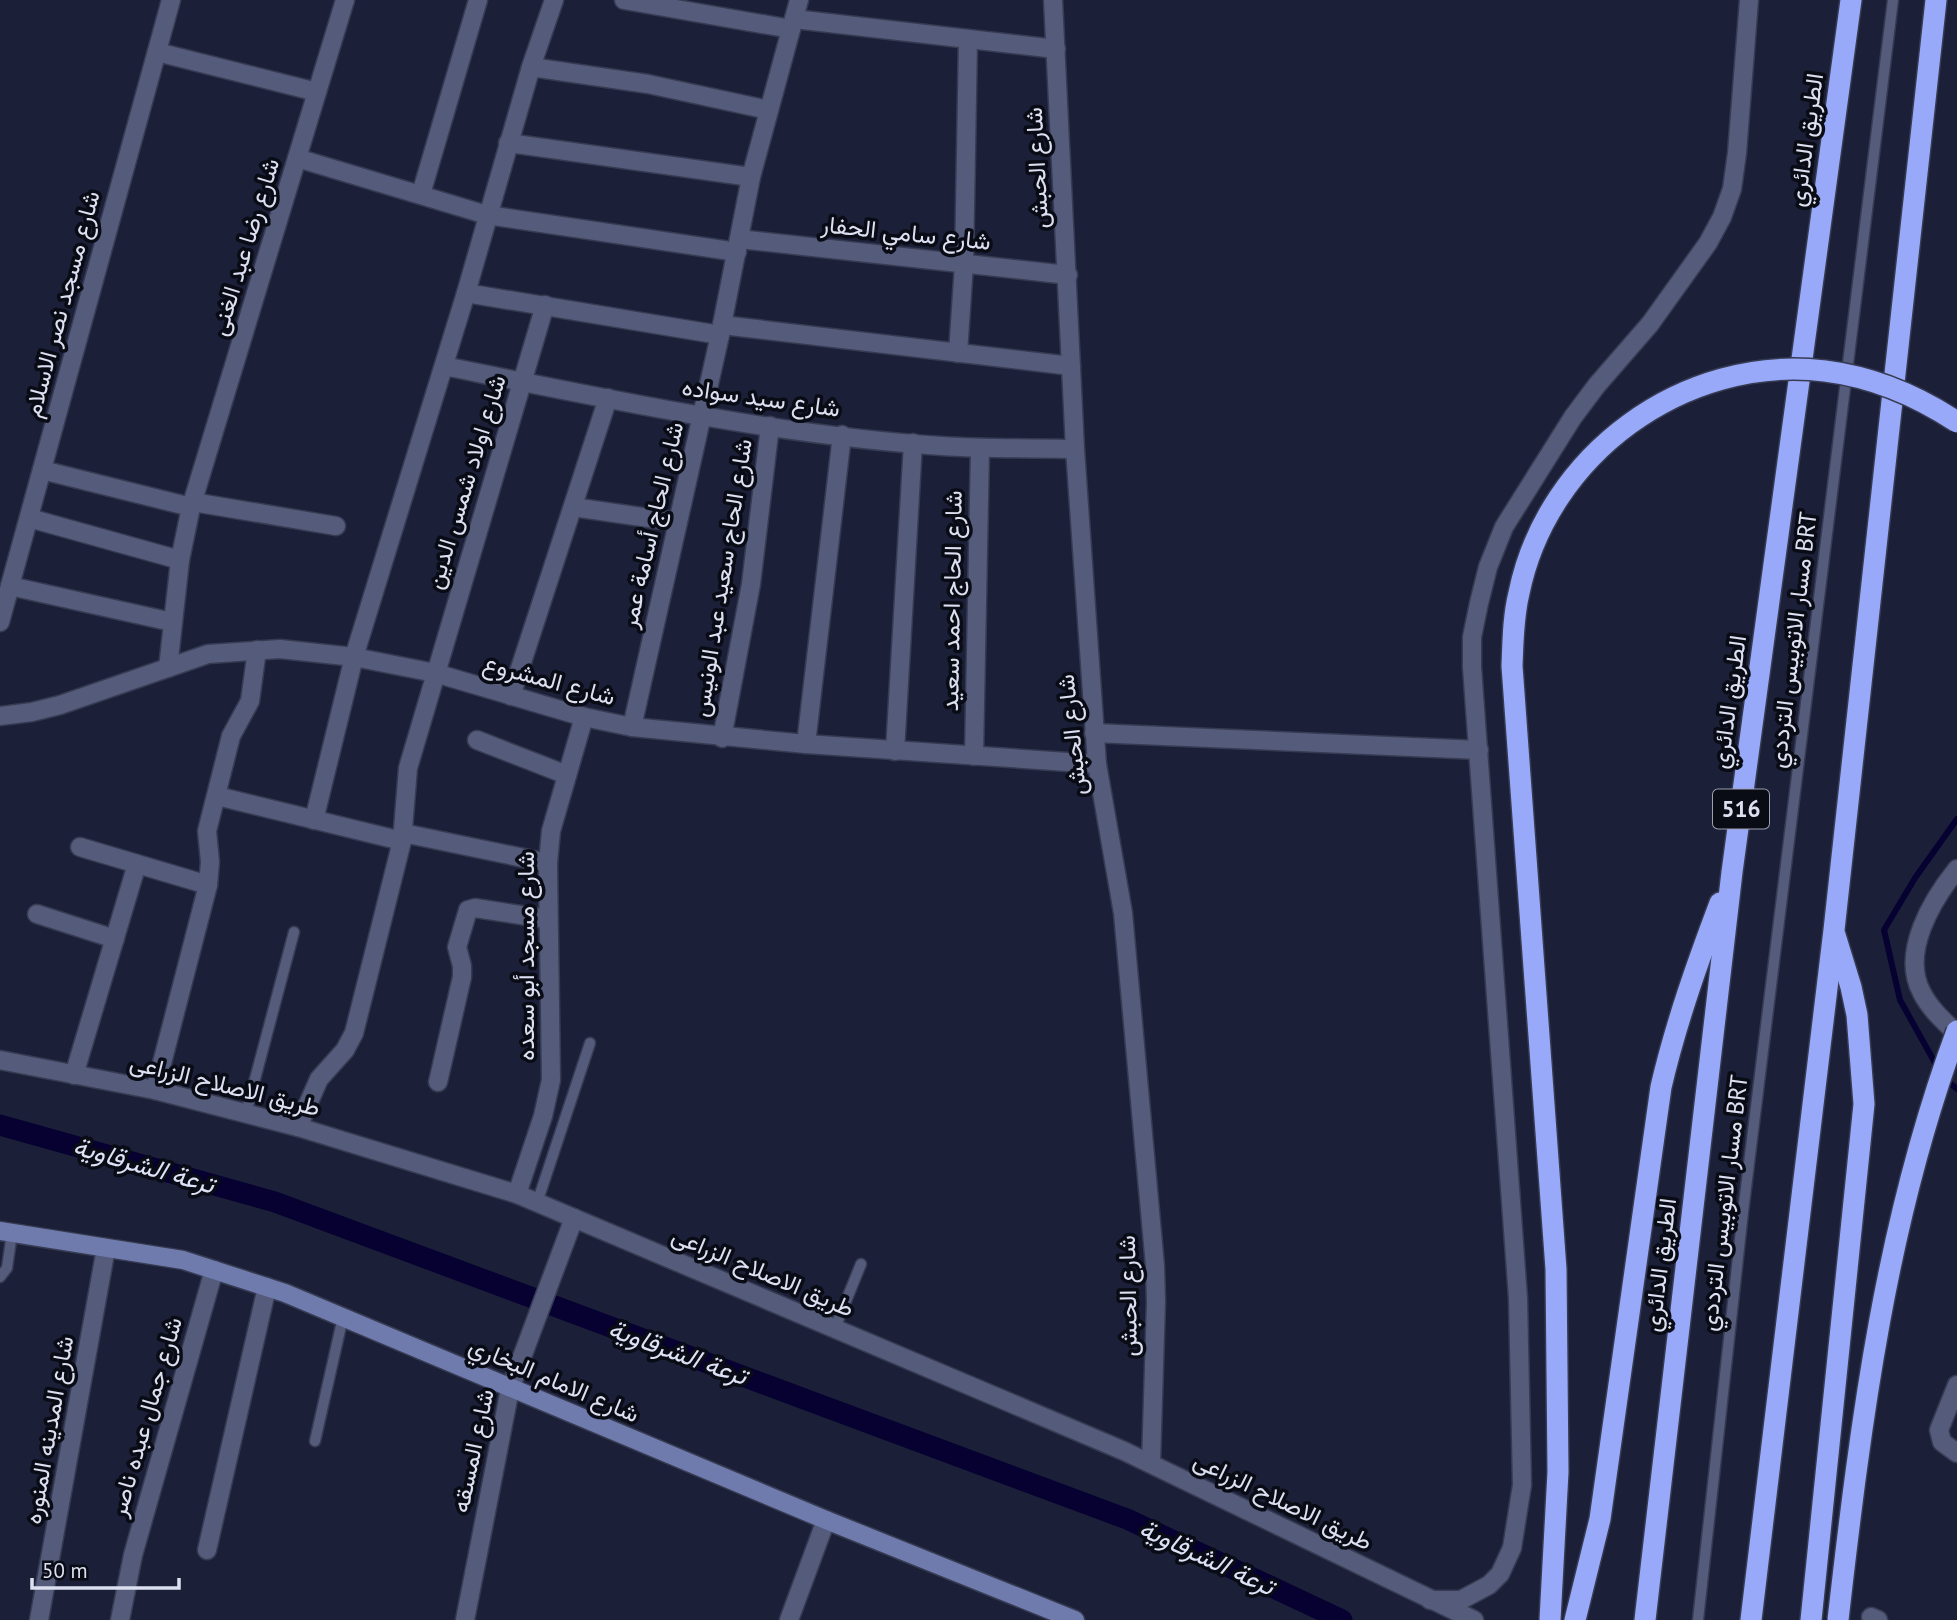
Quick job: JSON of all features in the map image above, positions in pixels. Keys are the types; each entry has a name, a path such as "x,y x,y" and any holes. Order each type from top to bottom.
{"highway":[{"name":"الطريق الدائري","path":"1645,1620 1732,872 1851,0"},
{"path":"1751,1620 1834,930 1936,0"},
{"path":"1550,1620 1558,1472 1556,1269 1512,666 1513,629 1529,556 1544,521 1564,489 1587,460 1614,434 1678,394 1713,381 1786,369 1860,377 1896,388 1930,404 1957,422"},
{"path":"1575,1620 1600,1519 1661,1087 1672,1039 1690,983 1732,872"},
{"path":"1811,1620 1864,1104 1857,1016 1834,930"},
{"path":"1838,1620 1861,1426 1882,1297 1912,1170 1957,1032"}],"street":[{"name":"شارع مسجد نصر الاسلام","path":"0,622 171,0"},
{"name":"شارع رضا عبد الغنى","path":"168,668 180,560 192,505 345,0"},
{"path":"421,194 478,0"},
{"path":"314,820 354,657 466,293 531,67 554,0"},
{"path":"625,0 793,24 1056,49"},
{"name":"شارع الحاج أسامة عمر","path":"632,727 721,330 751,177 799,0"},
{"name":"شارع الحبش","path":"1053,0 1075,449 1094,733 1123,913 1155,1266 1151,1463"},
{"path":"1430,1601 1461,1600 1489,1586 1500,1574 1512,1548 1522,1485 1518,1298 1472,637 1488,567 1504,527 1573,417 1614,364 1650,324 1708,243 1722,217 1732,189 1737,153 1749,0"},
{"path":"958,352 964,264 968,39"},
{"path":"157,52 317,92"},
{"path":"531,67 648,84 769,110"},
{"path":"508,143 751,177"},
{"name":"شارع سامي الحفار","path":"297,158 487,215 738,246 1068,275"},
{"path":"466,293 721,330 958,352 1071,366"},
{"name":"شارع اولاد شمس الدين","path":"298,1127 319,1079 345,1050 354,1033 402,837 408,768 545,305"},
{"name":"شارع سيد سواده","path":"443,366 701,416 770,426 913,443 980,448 1075,449"},
{"path":"511,696 608,398"},
{"name":"شارع الحاج سعيد عبد الونيس","path":"722,738 751,584 770,426"},
{"path":"806,744 842,435"},
{"path":"895,751 913,443"},
{"name":"شارع الحاج احمد سعيد","path":"974,756 980,448"},
{"path":"42,470 192,505 336,526"},
{"path":"573,507 677,522"},
{"path":"29,518 180,560"},
{"path":"10,586 172,622"},
{"path":"155,1090 208,885 210,862 207,831 231,736 250,701 257,650"},
{"name":"شارع المشروع","path":"0,716 61,705 208,654 303,650 435,673 583,717 632,727 722,738 1097,764"},
{"name":"شارع مسجد أبو سعده","path":"517,1195 543,1115 551,1080 548,863 551,831 583,717"},
{"path":"1094,733 1479,750"},
{"path":"477,740 567,775"},
{"path":"217,796 314,820 548,863"},
{"path":"80,847 208,885"},
{"path":"74,1074 137,864"},
{"path":"1957,869 1925,918 1915,963 1920,990 1929,1005 1957,1032"},
{"path":"438,1082 463,977 457,947 468,910 475,908 547,919"},
{"path":"37,914 115,939"},
{"name":"طريق الاصلاح الزراعى","path":"0,1060 155,1090 298,1127 517,1195 1151,1463 1430,1601 1475,1620"},
{"name":"شارع المسقه","path":"466,1620 510,1389 574,1218"},
{"name":"شارع الامام البخاري","path":"6,1232 183,1260 267,1287 826,1520 1075,1620"},
{"name":"شارع المدينه المنوره","path":"39,1620 106,1248"},
{"name":"شارع جمال عبده ناصر","path":"120,1620 132,1555 214,1270"},
{"path":"207,1550 267,1287"},
{"path":"1957,1385 1939,1430 1942,1442 1957,1453"},
{"path":"789,1620 826,1520"}],"lane":[{"name":"مسار الاتوبيس الترددي BRT","path":"1698,1620 1743,1212 1893,0"},
{"path":"246,1114 294,932"},
{"path":"537,1203 590,1043"},
{"path":"0,1277 7,1268 6,1232"},
{"path":"835,1328 861,1264"},
{"path":"315,1441 343,1317"}],"waterway":[{"path":"1939,1070 1900,1000 1884,930 1915,878 1957,819"},
{"path":"1945,1079 1957,1089"},
{"name":"ترعة الشرقاوية","path":"0,1125 275,1202 1127,1519 1342,1620"}]}
